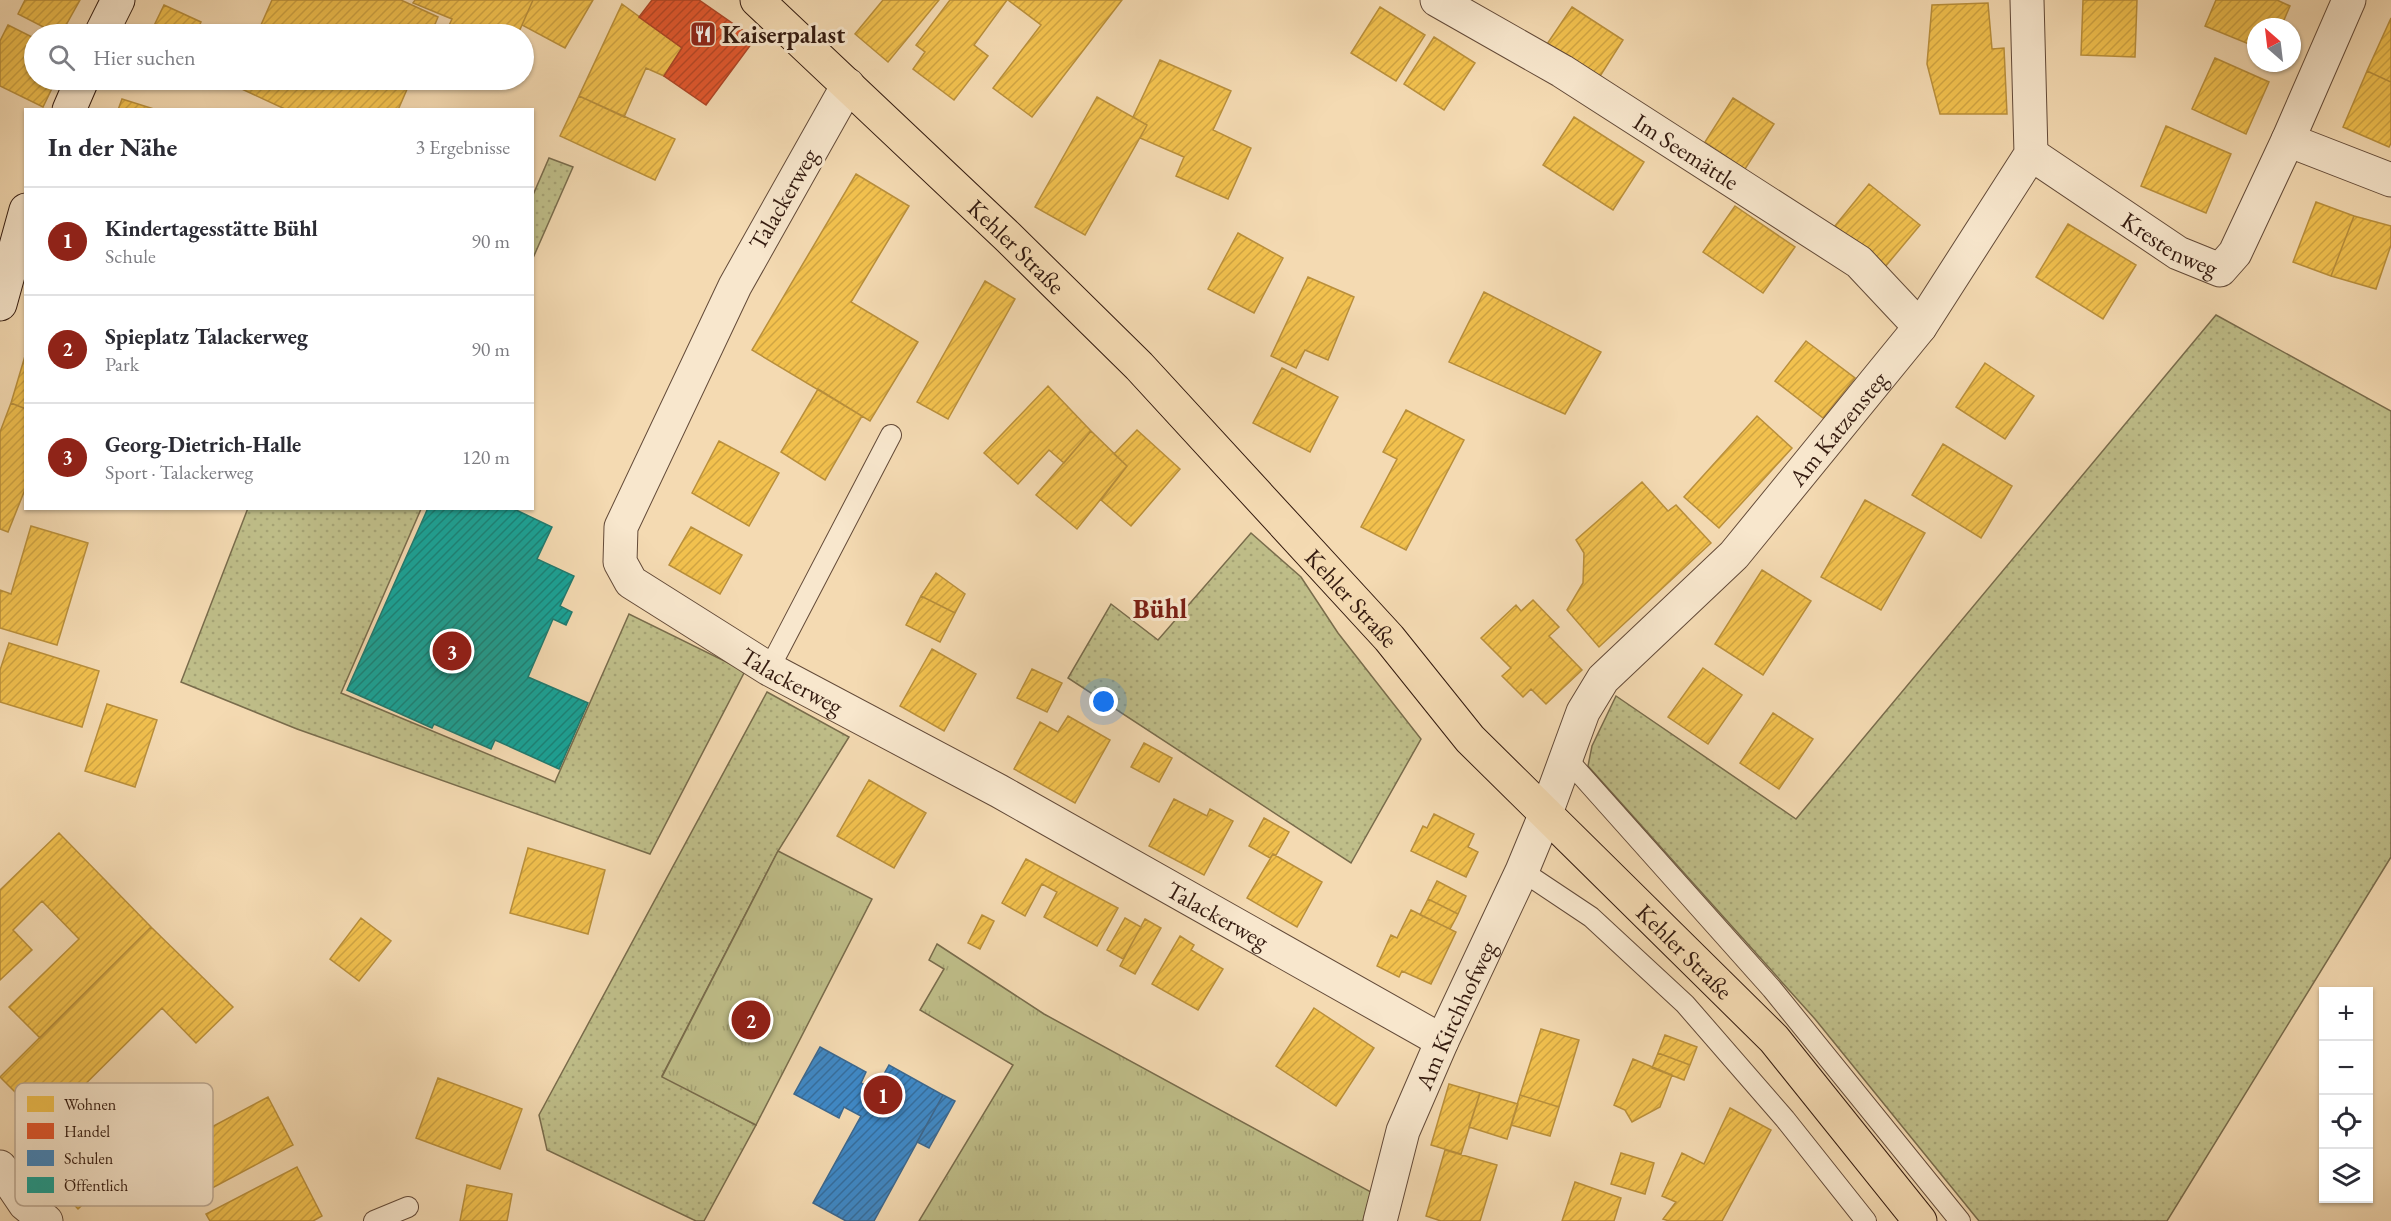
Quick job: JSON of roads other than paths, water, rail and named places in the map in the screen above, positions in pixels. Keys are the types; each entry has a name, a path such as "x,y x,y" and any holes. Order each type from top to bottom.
{"main road":[{"name":"Kehler Straße","path":"757,0 1139,366 1389,638 1470,739 1774,1039 1920,1221"}],"street":[{"path":"106,24 118,0"},
{"name":"Im Seemättle","path":"1437,0 1562,71 1859,262 1920,327"},
{"path":"2027,0 2031,154"},
{"name":"Krestenweg","path":"2031,154 2178,253 2220,270 2235,253 2288,140 2349,0"},
{"name":"Talackerweg","path":"848,85 735,286 621,527 620,562 632,582 769,669 1010,797 1442,1041"},
{"path":"70,108 78,90"},
{"path":"2288,140 2391,180"},
{"name":"Am Katzensteg","path":"1546,813 1583,712 1603,679 1734,555 1920,327 2031,154"},
{"path":"0,304 24,217"},
{"name":"Am Kirchhofweg","path":"1380,1221 1403,1131 1442,1041 1522,871 1546,813"},
{"path":"0,1167 15,1189"}],"lane":[{"path":"769,669 891,435"},
{"path":"1566,758 1772,988 1960,1221"},
{"name":"Kehler Straße","path":"1522,871 1591,917 1685,1004 1785,1119 1866,1221"},
{"path":"374,1221 408,1207"}],"place":[{"name":"Kaiserpalast","path":"703,34"},
{"name":"Georg-Dietrich-Halle","path":"452,651"},
{"name":"Spieplatz Talackerweg","path":"751,1020"},
{"name":"Kindertagesstätte Bühl","path":"883,1095"}],"district":[{"name":"Bühl","path":"1160,608"}]}
